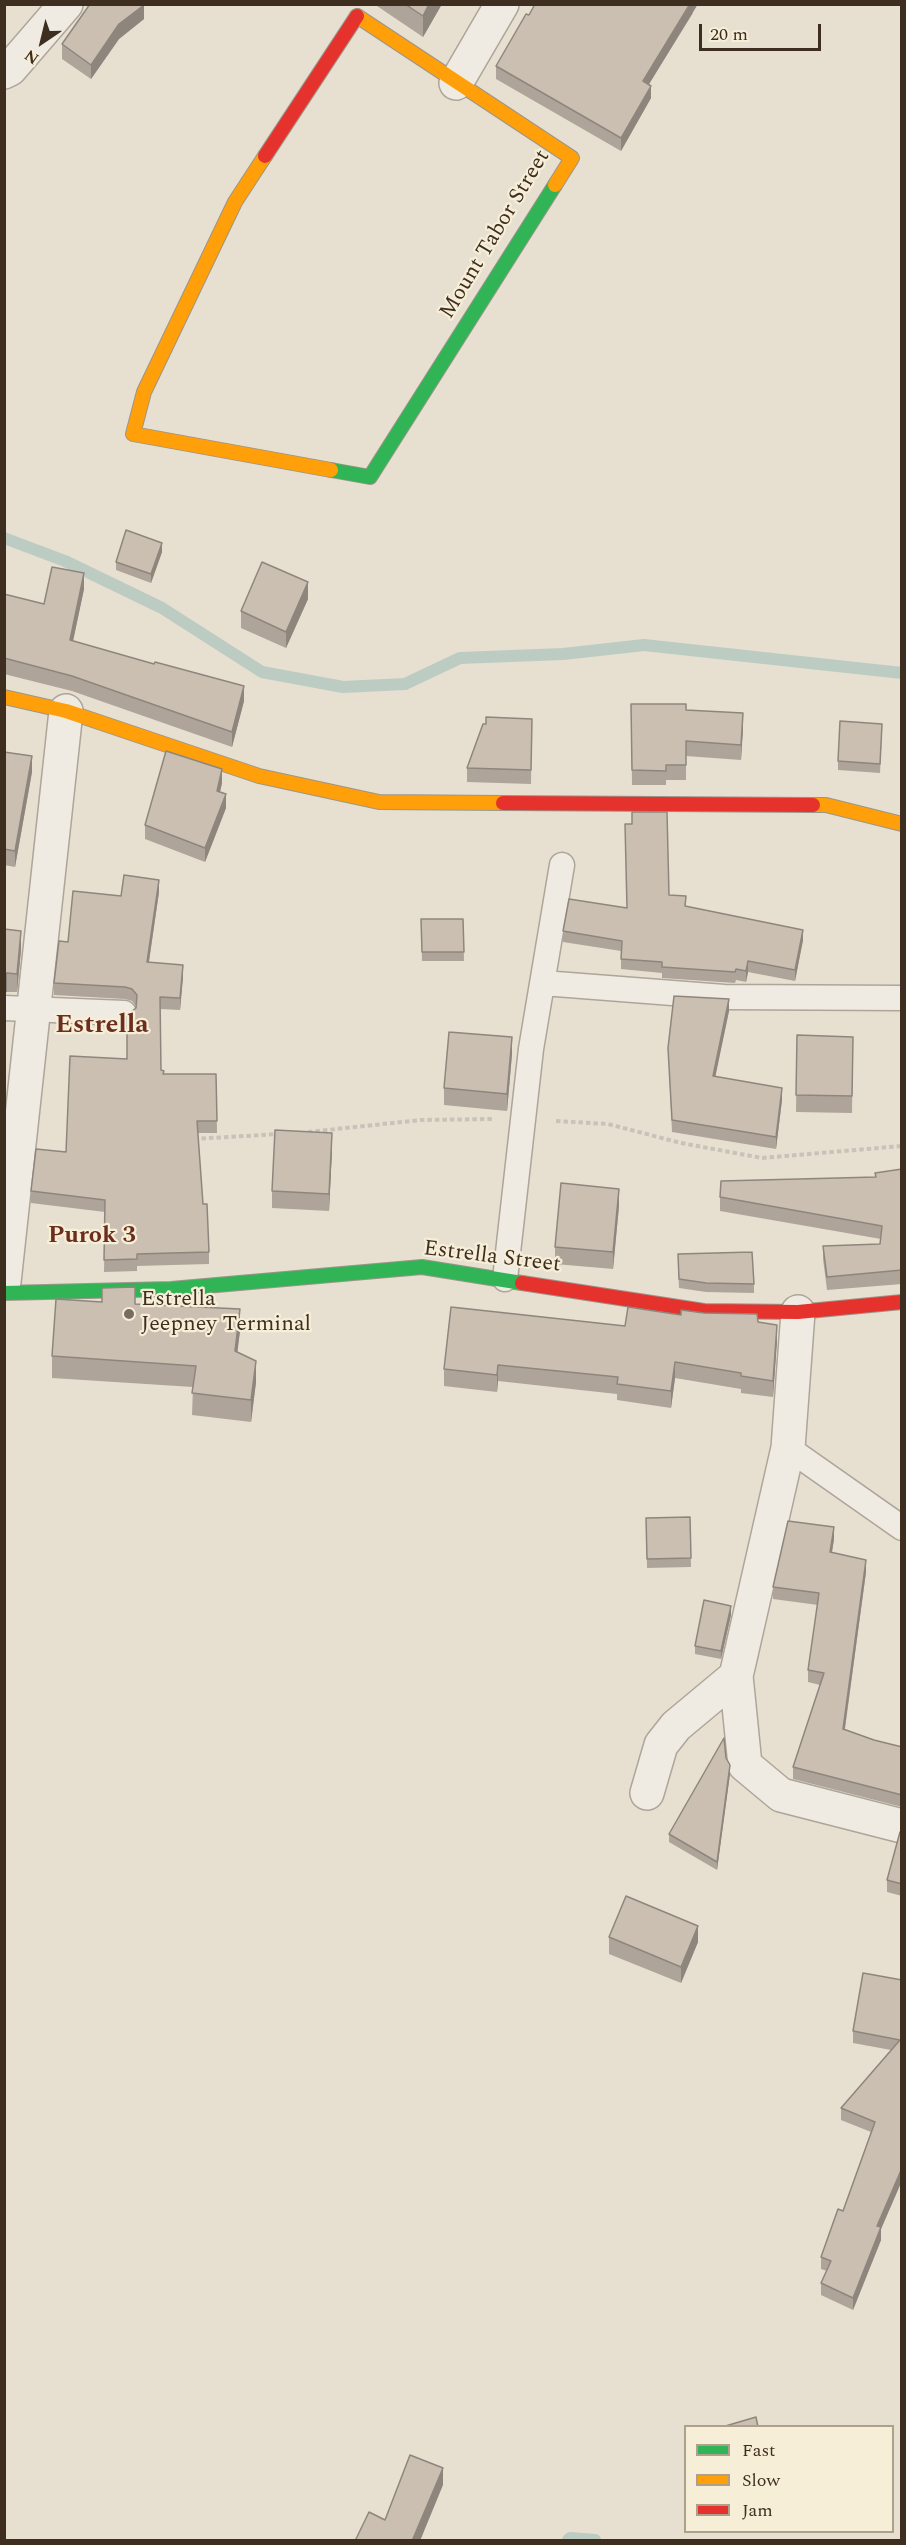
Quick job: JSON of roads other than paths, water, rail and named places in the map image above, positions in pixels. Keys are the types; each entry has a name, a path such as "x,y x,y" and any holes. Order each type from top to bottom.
{"street":[{"path":"4,72 10,69 66,4"},
{"path":"456,83 501,4"},
{"name":"Mount Tabor Street","path":"357,15 456,83 572,158 370,477 133,434 144,392 235,202 357,15"},
{"path":"4,697 66,711 259,776 379,802 826,805 902,824"},
{"path":"4,1282 19,1008 66,711"},
{"name":"Estrella Street","path":"4,1293 171,1289 422,1268 704,1311 798,1312 902,1302"},
{"path":"798,1312 788,1448 736,1676 745,1765 781,1795 902,1826"},
{"path":"647,1793 661,1745 676,1726 736,1676"}],"lane":[{"path":"505,1279 531,1049 562,865"},
{"path":"543,983 724,997 902,998"},
{"path":"19,1008 124,1013"},
{"path":"788,1448 902,1528"}],"waterway":[{"path":"4,538 65,561 162,608 262,672 343,687 405,684 460,658 563,654 644,645 902,673"},
{"path":"568,2540 570,2538 595,2540"}],"place":[{"name":"Estrella Jeepney Terminal","path":"129,1314"}],"district":[{"name":"Estrella","path":"102,1027"},
{"name":"Purok 3","path":"92,1237"}]}
